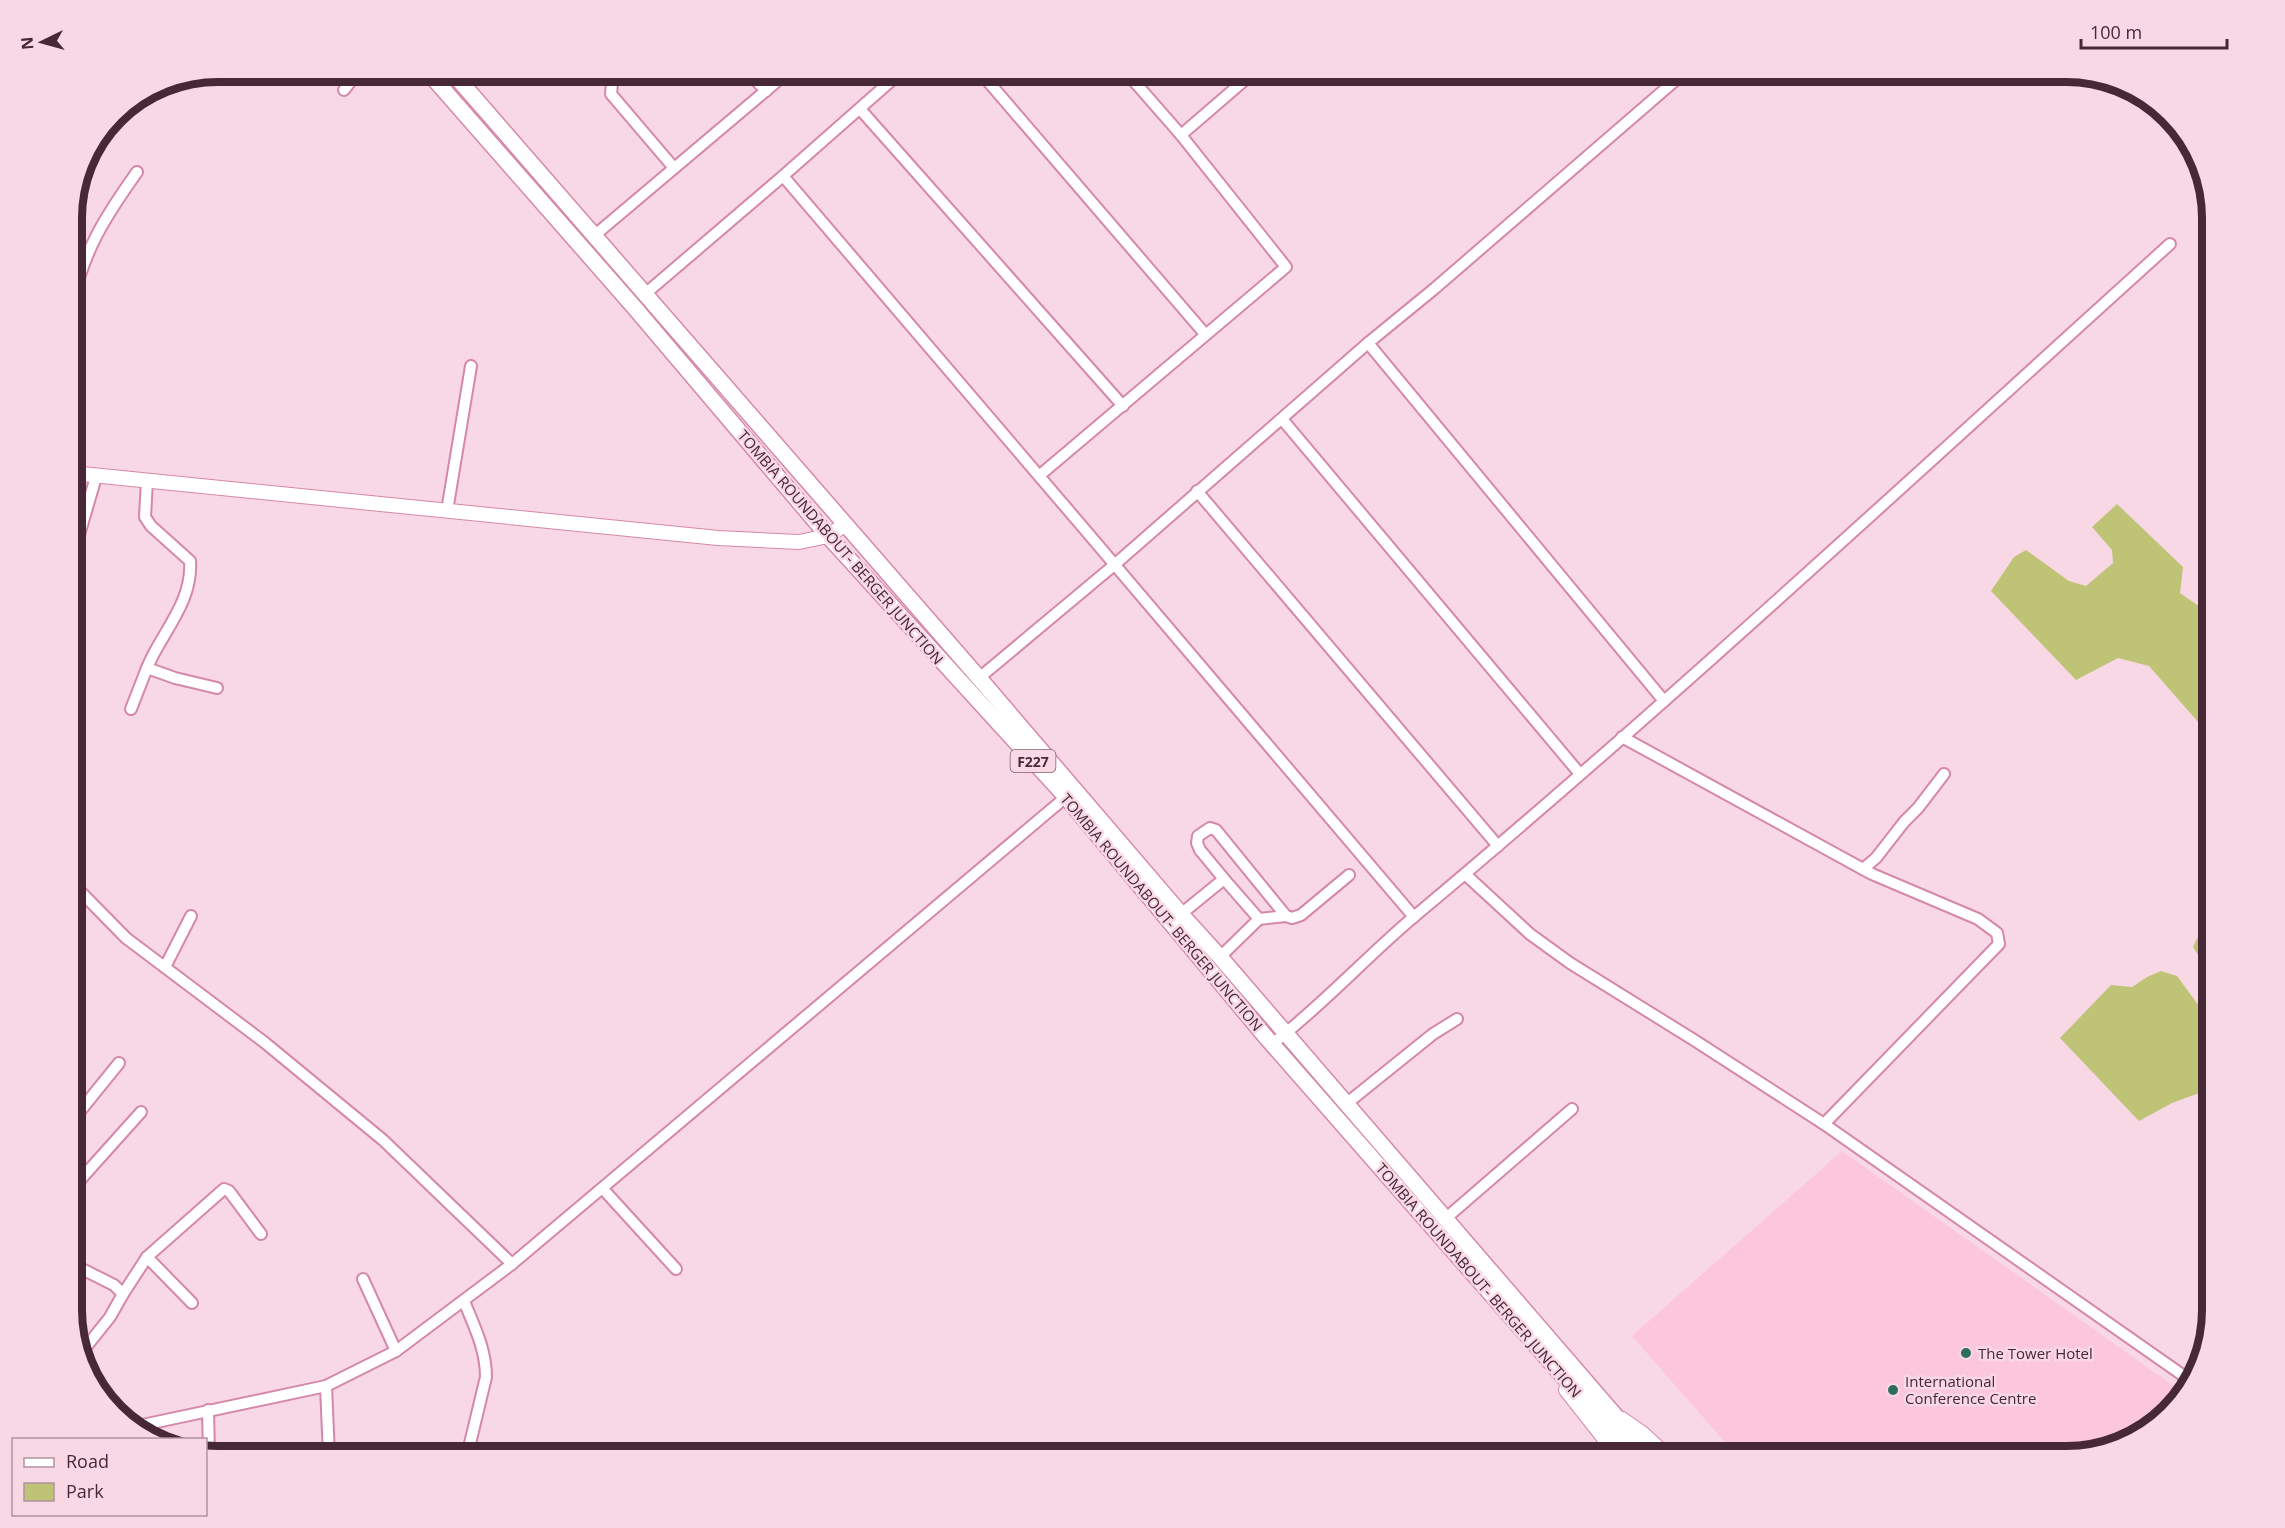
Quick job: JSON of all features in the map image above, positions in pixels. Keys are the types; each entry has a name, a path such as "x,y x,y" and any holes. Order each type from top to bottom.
{"main road":[{"name":"TOMBIA ROUNDABOUT- BERGER JUNCTION","path":"437,82 634,307 828,536 1066,797 1272,1044 1623,1446"},
{"name":"TOMBIA ROUNDABOUT- BERGER JUNCTION","path":"461,82 1641,1446"}],"street":[{"path":"344,90 350,82"},
{"path":"612,82 611,94 674,168"},
{"path":"757,82 766,91"},
{"path":"595,235 776,82"},
{"path":"645,294 890,82"},
{"path":"989,82 1205,334"},
{"path":"1040,475 1286,267 1181,135 1135,82"},
{"path":"1181,135 1242,82"},
{"path":"979,678 1113,566 1368,343 1434,289 1673,82"},
{"path":"860,109 1123,406"},
{"path":"83,268 95,235 136,172"},
{"path":"783,176 1040,475 1113,566 1414,917"},
{"path":"1272,1044 1286,1034 1414,917 1466,875 1664,701 2170,244"},
{"path":"1368,343 1664,701"},
{"path":"447,511 471,366"},
{"path":"1282,419 1580,774"},
{"path":"83,475 718,538 799,542 828,536 844,525"},
{"path":"83,521 96,477"},
{"path":"130,709 155,649 177,618 191,573 190,561 151,526 145,517 147,481"},
{"path":"1197,491 1498,846"},
{"path":"147,668 175,678 217,688"},
{"path":"1622,737 1863,869 1978,919 1997,933 1999,944 1824,1124"},
{"path":"1863,869 1876,858 1944,774"},
{"path":"145,1424 326,1386 396,1351 512,1264 603,1189 1066,797"},
{"path":"1259,920 1198,847 1198,837 1210,828 1216,830 1286,916"},
{"path":"1220,957 1259,920 1286,916 1292,918 1302,915 1349,875"},
{"path":"1466,875 1530,934 1570,963 1824,1124 2184,1376"},
{"path":"1181,914 1224,879"},
{"path":"83,894 126,938 264,1042 383,1140 512,1264"},
{"path":"165,967 191,916"},
{"path":"1346,1104 1433,1034 1457,1019"},
{"path":"83,1107 119,1063"},
{"path":"1445,1219 1572,1109"},
{"path":"83,1177 141,1113"},
{"path":"88,1345 110,1317 147,1257 224,1188 229,1191 261,1233"},
{"path":"603,1189 676,1269"},
{"path":"147,1257 192,1303"},
{"path":"83,1270 114,1285 123,1294"},
{"path":"363,1279 396,1351"},
{"path":"464,1301 483,1347 486,1366 486,1377 469,1446"},
{"path":"1556,1369 1565,1389 1610,1446"},
{"path":"326,1386 329,1446"},
{"path":"208,1410 209,1445"},
{"path":"1612,1412 1656,1446"}],"shaded area":[{"path":"1842,1151 2177,1389 2156,1412 2142,1423 2118,1435 2084,1444 2066,1446 1728,1446 1632,1336"}],"green space":[{"path":"2117,504 2183,567 2180,593 2202,608 2202,726 2149,666 2118,658 2076,680 1991,591 2014,557 2026,550 2069,581 2086,586 2113,563 2112,550 2092,527"},
{"path":"2202,928 2202,961 2193,947"},
{"path":"2161,971 2177,976 2202,1010 2202,1092 2172,1103 2139,1121 2060,1038 2111,985 2132,987"}],"place":[{"name":"The Tower Hotel","path":"1966,1353"},
{"name":"International Conference Centre","path":"1893,1390"}]}
